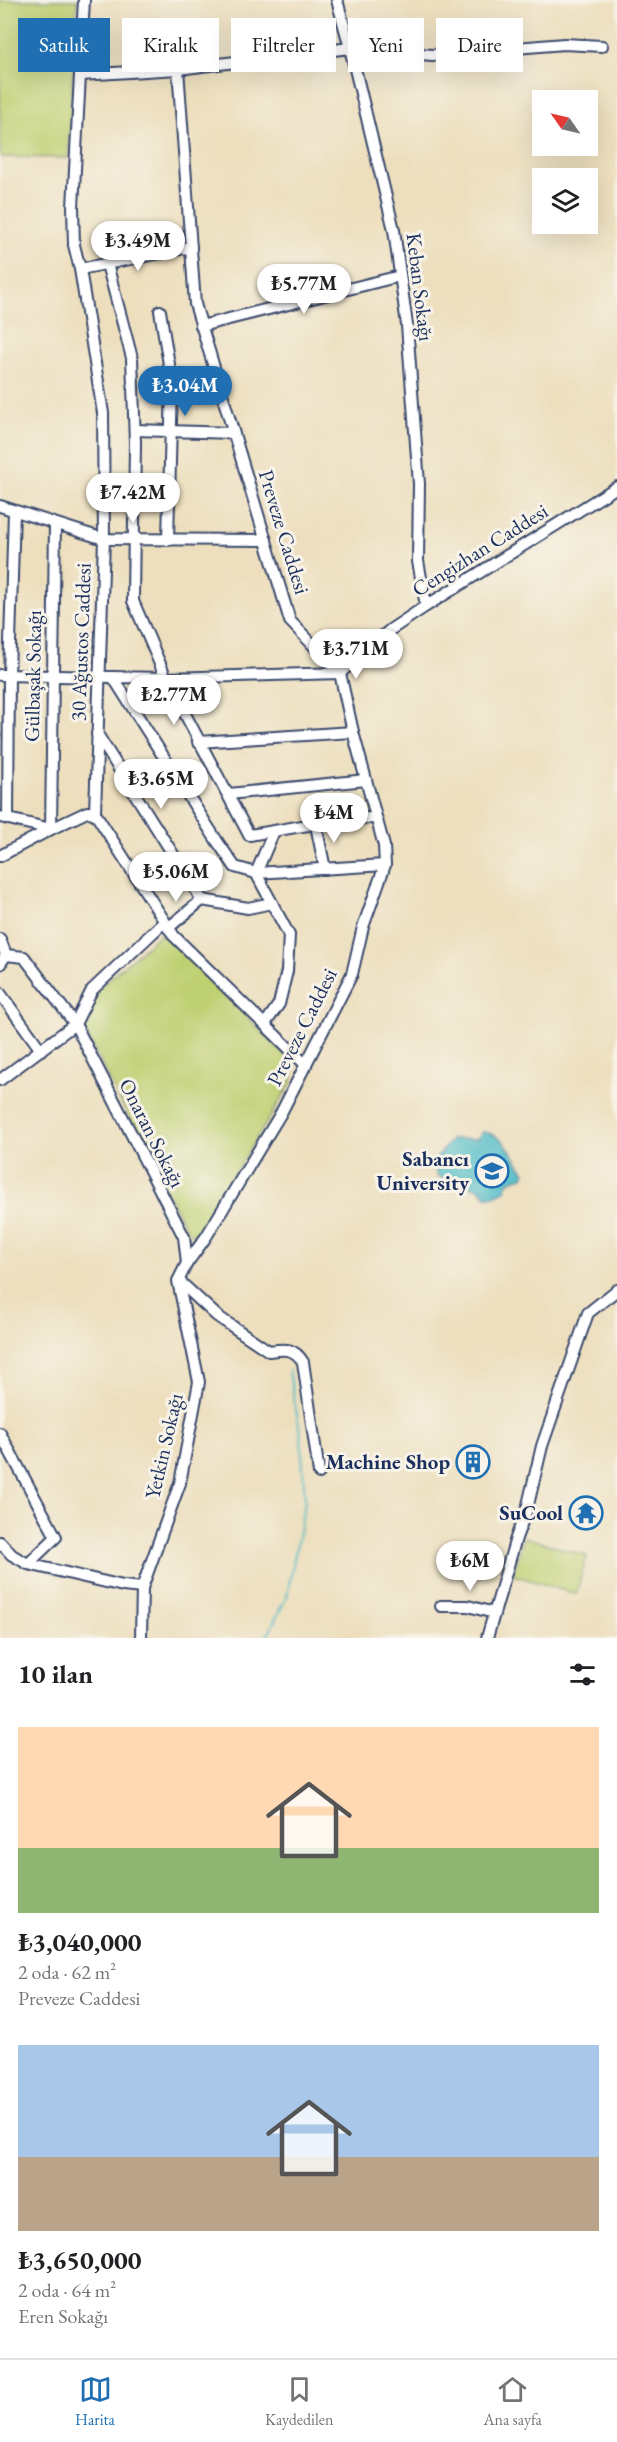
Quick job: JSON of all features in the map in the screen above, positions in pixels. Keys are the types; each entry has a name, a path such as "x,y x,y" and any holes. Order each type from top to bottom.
{"street":[{"name":"30 Ağustos Caddesi","path":"84,0 73,207 74,245 80,269 103,413 104,539 95,813"},
{"name":"Keban Sokağı","path":"337,0 348,41"},
{"path":"424,54 564,44 602,46"},
{"path":"219,64 348,48"},
{"path":"81,75 130,72"},
{"name":"Preveze Caddesi","path":"178,72 195,304 291,621 340,673 352,732 384,846 385,865 363,927 352,974 275,1122 206,1237 187,1263"},
{"name":"Keban Sokağı","path":"356,72 394,230 407,325 419,484 418,561 426,606"},
{"path":"80,269 191,247"},
{"path":"107,264 132,358 135,430 134,601 166,678 249,835 349,818 375,818"},
{"path":"201,326 400,276"},
{"path":"160,311 172,382 168,540"},
{"path":"135,430 233,434"},
{"name":"Cengizhan Caddesi","path":"340,673 390,630 617,487"},
{"path":"0,506 104,539 266,540"},
{"path":"14,511 4,675 4,818 51,829"},
{"name":"Gülbaşak Sokağı","path":"51,829 55,524"},
{"path":"4,675 166,678 340,673"},
{"path":"113,677 235,867 256,873 385,865"},
{"path":"198,742 352,732"},
{"path":"97,734 202,900"},
{"path":"229,794 366,780"},
{"path":"0,856 87,812 95,813 166,925 306,1065"},
{"path":"316,825 325,869"},
{"path":"256,873 274,831"},
{"path":"256,873 289,935 287,971 279,1004 265,1024"},
{"path":"0,1080 75,1024 92,990 166,925 202,900 248,908 272,903"},
{"path":"0,939 3,959"},
{"name":"Onaran Sokağı","path":"3,959 24,957 75,1024 184,1238 187,1263"},
{"path":"0,993 41,1050"},
{"path":"187,1263 178,1281 217,1316 269,1351 287,1348 299,1355 303,1362 319,1473"},
{"name":"Yetkin Sokağı","path":"141,1638 142,1588 180,1483 199,1382 178,1281"},
{"path":"487,1638 516,1538 527,1509 542,1446 588,1313 617,1290"},
{"path":"0,1433 56,1537 28,1564"},
{"path":"0,1542 12,1555 28,1564 123,1586 142,1588"},
{"path":"441,1606 468,1606 494,1612"}],"green space":[{"path":"0,0 77,0 76,18 18,18 18,72 73,72 68,158 0,157"},
{"path":"159,935 165,935 293,1063 292,1082 197,1234 188,1233 81,1024 94,992"},
{"path":"524,1537 587,1556 576,1594 513,1575"}],"water":[{"path":"483,1132 503,1141 525,1172 523,1177 510,1181 506,1186 507,1190 494,1196 486,1196 480,1189 463,1184 452,1188 444,1187 442,1185 445,1180 437,1175 433,1162 452,1139 476,1139"}],"waterway":[{"path":"266,1638 287,1596 305,1501 301,1437 289,1371"}],"place":[{"name":"Sabancı University","path":"492,1171"},
{"name":"Machine Shop","path":"473,1462"},
{"name":"SuCool","path":"586,1513"}]}
